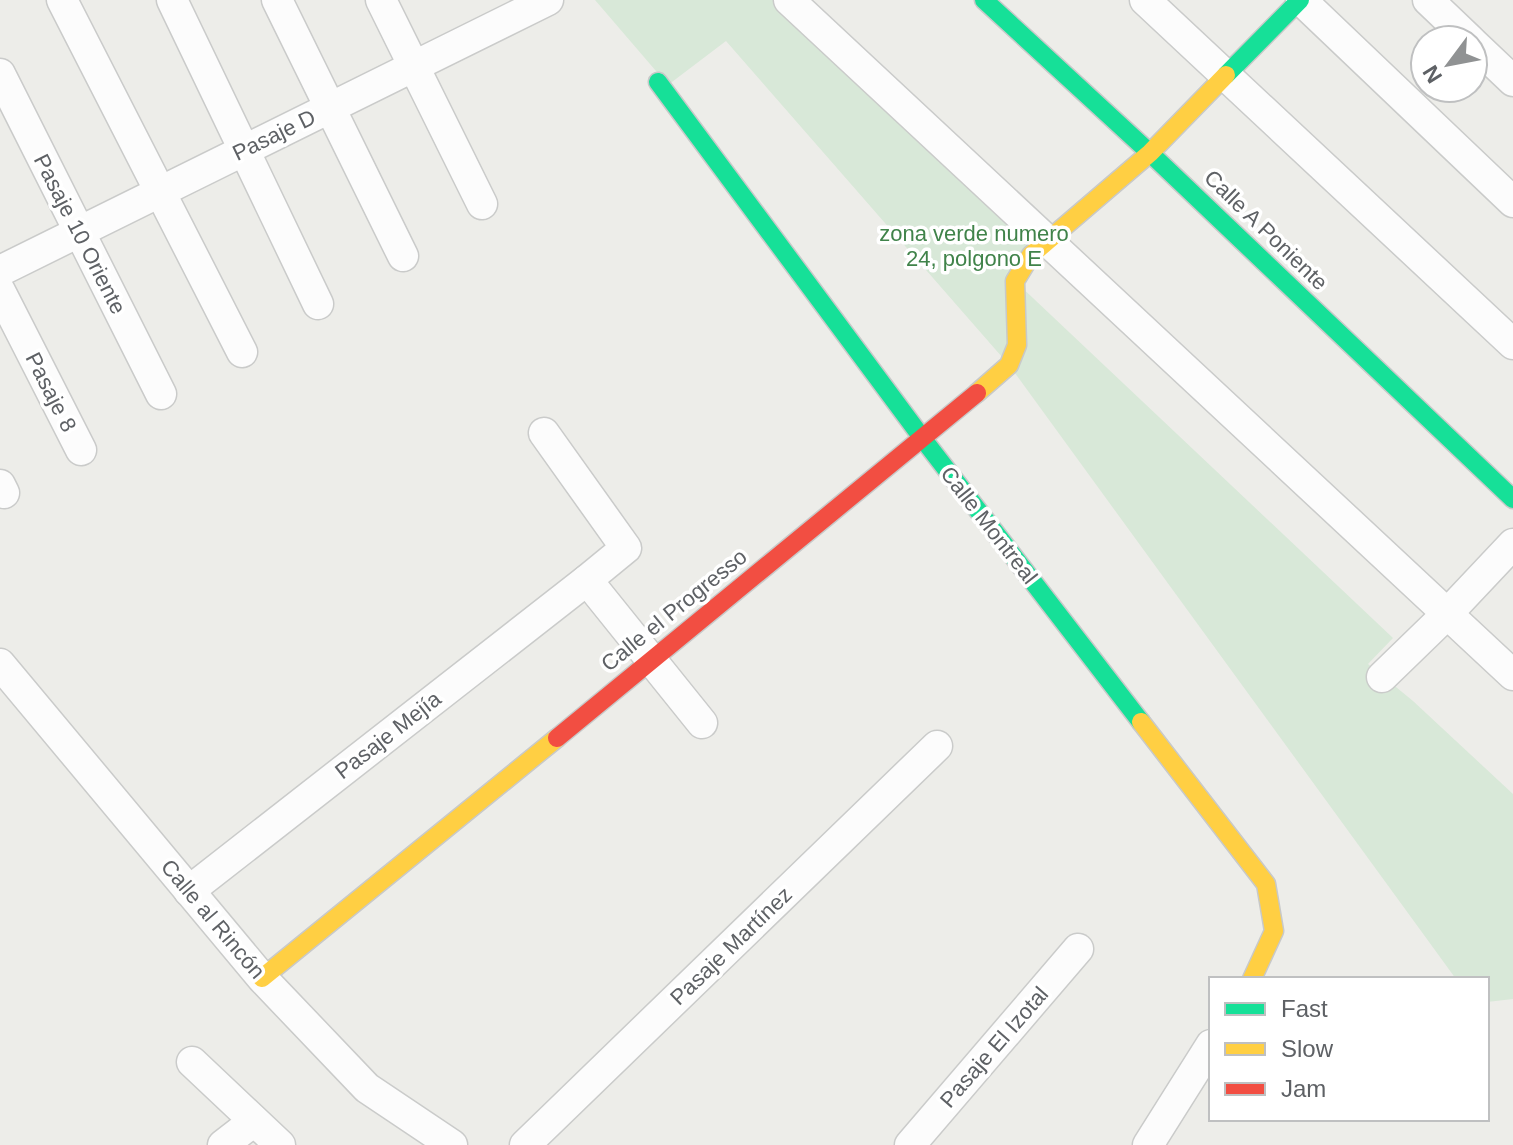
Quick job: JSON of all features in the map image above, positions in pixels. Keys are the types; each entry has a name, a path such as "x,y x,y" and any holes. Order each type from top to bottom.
{"street":[{"path":"62,0 242,352"},
{"path":"172,0 318,304"},
{"path":"277,0 403,256"},
{"path":"381,0 482,204"},
{"name":"Pasaje D","path":"0,271 414,66 492,12 548,0"},
{"path":"789,0 1513,675"},
{"name":"Calle A Poniente","path":"984,0 1150,153 1513,499"},
{"path":"1145,0 1513,344"},
{"path":"1300,0 1513,202"},
{"name":"Calle el Progresso","path":"262,978 923,439 1009,365 1017,345 1015,281 1031,255 1150,153 1300,0"},
{"path":"1428,0 1454,24"},
{"path":"1489,58 1513,81"},
{"name":"Pasaje 10 Oriente","path":"0,74 161,394"},
{"name":"Calle Montreal","path":"658,82 923,439 1266,884 1274,931 1253,977"},
{"name":"Pasaje 8","path":"0,291 81,450"},
{"name":"Pasaje Mejía","path":"189,891 626,548 544,433"},
{"path":"1382,677 1513,544"},
{"path":"587,580 702,723"},
{"name":"Calle al Rincón","path":"0,664 262,978 367,1088 452,1145"},
{"name":"Pasaje Martínez","path":"525,1145 937,746"},
{"name":"Pasaje El Izotal","path":"910,1145 1078,949"},
{"path":"1148,1145 1209,1048"},
{"path":"192,1062 280,1145"},
{"path":"223,1145 254,1121"}],"green space":[{"name":"zona verde numero 24, polgono E","path":"595,0 789,0 1047,241 1015,281 1393,638 1368,664 1413,701 1513,794 1513,999 1489,1002 1489,977 1455,977 1009,365 726,41 668,85"}],"traffic: fast":[{"path":"984,0 1150,153 1513,499"},
{"path":"1226,75 1300,0"},
{"path":"658,82 923,439 1141,722"}],"traffic: slow":[{"path":"977,393 1009,365 1017,345 1015,281 1031,255 1150,153 1226,75"},
{"path":"1141,722 1266,884 1274,931 1253,977"},
{"path":"262,978 557,738"}],"traffic: jam":[{"path":"557,738 977,393"}]}
